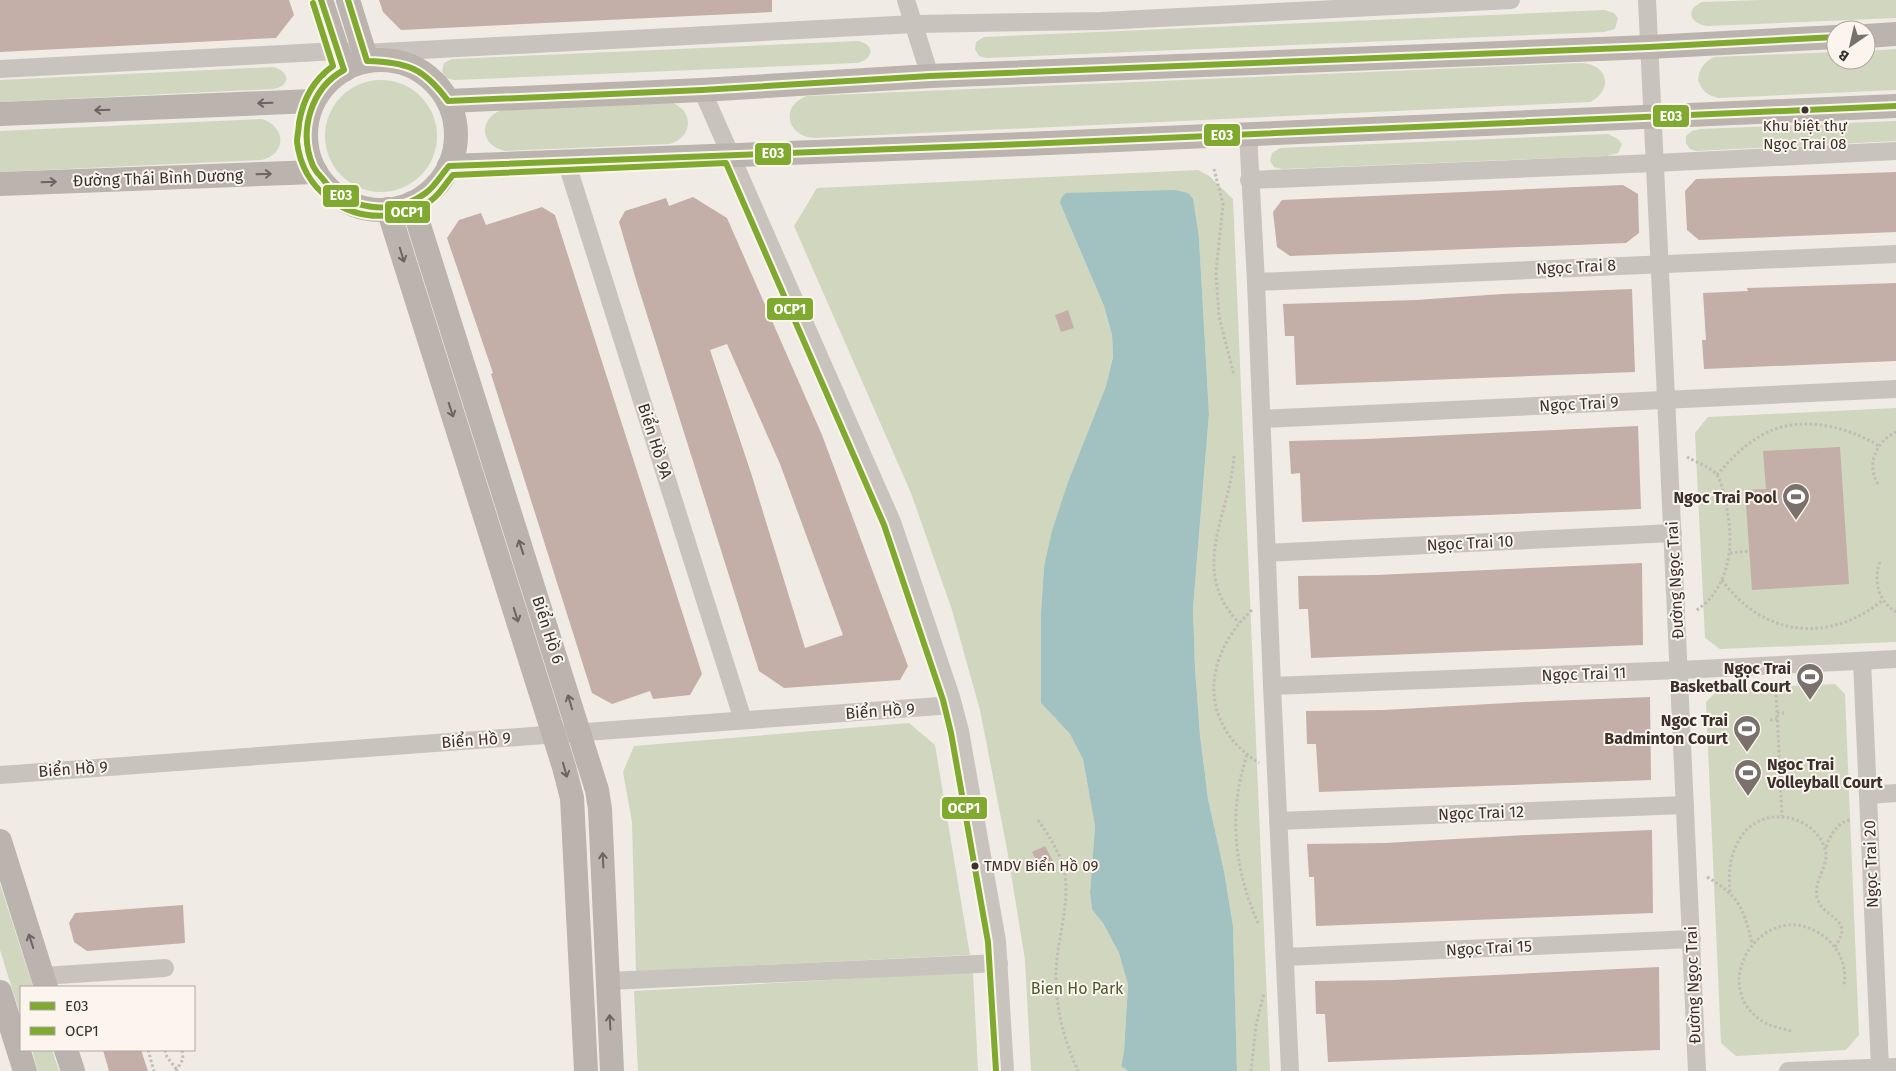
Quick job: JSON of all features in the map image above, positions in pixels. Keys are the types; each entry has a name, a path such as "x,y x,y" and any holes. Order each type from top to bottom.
{"main road":[{"path":"321,0 341,61 337,73 313,101 307,119 306,137 309,155 316,172 327,186 339,196 367,208 388,209 412,203 434,187 449,166 456,140 453,114 448,101 436,84 420,70 407,64 366,57 341,61"},
{"path":"348,0 366,57"},
{"path":"1876,35 1896,34"},
{"path":"448,101 702,90 930,76 1649,47 1826,38"},
{"path":"0,114 313,101"},
{"path":"449,166 1025,144 1896,106"},
{"name":"Đường Thái Bình Dương","path":"0,184 316,172"},
{"name":"Biển Hồ 6","path":"412,203 597,790 600,809 612,1071"},
{"name":"Biển Hồ 6","path":"388,209 566,774 574,811 586,1071"},
{"path":"0,841 44,982"},
{"path":"0,992 25,1071"},
{"path":"66,1051 73,1071"}],"street":[{"path":"906,0 930,76"},
{"path":"366,57 914,24 1100,21 1511,0"},
{"name":"Đường Ngọc Trai","path":"1647,0 1680,670 1684,805 1697,1071"},
{"path":"0,69 341,61"},
{"path":"702,90 732,154 892,522 953,705 960,731 993,917 999,964 1004,1071"},
{"path":"1248,133 1290,1071"},
{"path":"1250,180 1655,164 1896,151"},
{"name":"Biển Hồ 9A","path":"566,161 743,720"},
{"name":"Ngọc Trai 8","path":"1256,282 1896,254"},
{"name":"Ngọc Trai 9","path":"1262,418 1896,389"},
{"name":"Ngọc Trai 10","path":"1267,553 1673,533"},
{"name":"Ngọc Trai 11","path":"1272,686 1680,670 1896,659"},
{"name":"Ngọc Trai 20","path":"1862,661 1868,795 1888,1068"},
{"name":"Biển Hồ 9","path":"0,775 953,705"},
{"path":"1868,795 1896,794"},
{"name":"Ngọc Trai 12","path":"1278,821 1684,805"},
{"name":"Ngọc Trai 15","path":"1285,957 1692,939"},
{"path":"608,981 999,964"},
{"path":"44,982 165,968"},
{"path":"1788,1071 1888,1068"}],"path":[{"path":"1214,169 1223,204 1216,272 1219,317 1234,374"},
{"path":"1716,475 1738,452 1777,428 1819,425 1841,429 1864,437 1878,446"},
{"path":"1878,484 1872,472 1873,459 1878,446 1896,432"},
{"path":"1234,456 1231,482 1214,544 1213,563 1224,603 1239,623"},
{"path":"1688,457 1716,475 1728,513 1731,531 1730,553 1722,580 1711,598 1695,612"},
{"path":"1730,553 1749,551"},
{"path":"1880,562 1877,580 1879,593 1883,600 1896,612"},
{"path":"1722,580 1738,601 1755,613 1770,622 1790,627 1812,629 1831,627 1854,620 1883,600"},
{"path":"1255,608 1231,633 1218,658 1215,672 1215,697 1225,728 1234,743 1247,755 1262,764"},
{"path":"1776,690 1782,816"},
{"path":"1777,713 1784,713"},
{"path":"1770,720 1778,719"},
{"path":"1247,755 1237,789 1235,839 1245,888 1258,923"},
{"path":"1773,761 1787,761"},
{"path":"1774,787 1788,787"},
{"path":"1730,892 1729,866 1732,855 1744,832 1766,818 1788,816 1803,822 1812,829 1825,848"},
{"path":"1835,947 1842,932 1840,922 1822,908 1817,899 1818,881 1826,861 1825,848 1829,838 1839,824 1854,818"},
{"path":"1038,820 1052,840 1062,862 1065,904 1057,949 1057,994 1063,1030 1078,1071"},
{"path":"1706,877 1730,892 1742,910 1752,944"},
{"path":"1791,1031 1773,1027 1762,1022 1751,1012 1744,1001 1740,988 1740,976 1746,953 1752,944 1770,930 1784,925 1810,928 1824,936 1835,947 1844,965 1846,976 1844,985"},
{"path":"1251,1071 1256,1025 1264,993"},
{"path":"148,1051 154,1071"},
{"path":"165,1051 167,1057 177,1071 183,1060 182,1051"}],"green space":[{"path":"1896,0 1896,18 1707,26 1697,23 1691,13 1696,5 1702,2"},
{"path":"1605,10 1614,13 1618,18 1615,29 1604,32 987,58 979,56 975,49 976,42 984,37"},
{"path":"858,41 868,46 870,52 866,59 856,63 454,80 446,78 442,71 444,63 452,59"},
{"path":"1896,49 1896,90 1719,98 1706,92 1698,80 1703,66 1714,57 1826,52 1826,70 1876,70 1876,50"},
{"path":"1590,64 1597,68 1605,78 1603,91 1590,102 815,138 798,132 790,120 792,107 807,96"},
{"path":"274,67 286,76 286,79 283,85 273,89 0,102 0,80"},
{"path":"381,80 403,84 421,96 433,114 437,136 433,158 421,176 403,188 381,192 359,188 341,176 329,158 325,136 329,114 341,96 359,84"},
{"path":"670,102 684,111 688,123 684,135 670,144 505,151 491,143 485,132 488,120 501,110"},
{"path":"262,119 276,128 280,140 276,152 262,160 0,172 0,131"},
{"path":"1896,121 1896,141 1696,151 1690,149 1686,143 1686,136 1692,131 1700,129"},
{"path":"1608,134 1618,139 1622,144 1618,153 1607,156 1282,169 1274,167 1270,161 1272,153 1280,148"},
{"name":"Bien Ho Park","path":"1198,170 1209,176 1233,199 1270,1071 1237,1071 1233,926 1224,871 1208,799 1200,735 1193,608 1209,414 1199,238 1060,203 1104,306 1112,335 1113,357 1106,386 1068,482 1044,567 1041,613 1041,703 1070,734 1083,758 1095,826 1090,893 1092,908 1103,923 1119,953 1128,985 1124,1051 1121,1066 1128,1071 1031,1071 1025,960 1007,849 980,710 952,610 911,493 794,226 817,188"},
{"path":"1896,408 1896,642 1720,649 1705,638 1695,433 1708,417"},
{"path":"1835,684 1845,694 1859,1035 1846,1050 1736,1056 1721,1043 1706,702 1719,689"},
{"path":"909,723 935,745 970,955 636,971 632,822 623,772 634,746"},
{"path":"0,884 33,986 20,986 20,1014 0,950"},
{"path":"973,972 978,1071 638,1071 634,991"},
{"path":"32,1051 52,1051 59,1071 38,1071"}],"water":[{"path":"1175,190 1188,193 1193,199 1199,238 1209,414 1193,608 1195,668 1200,735 1208,799 1224,871 1233,926 1237,1071 1128,1071 1121,1066 1124,1051 1128,985 1119,953 1103,923 1092,909 1090,893 1095,826 1083,759 1070,734 1041,703 1041,613 1044,567 1052,531 1068,482 1106,386 1113,357 1112,335 1104,306 1060,203 1066,193"}],"building":[{"path":"0,0 289,0 294,15 276,38 0,52"},
{"path":"379,0 772,0 772,12 401,30 383,12"},
{"path":"1896,172 1896,232 1699,240 1687,230 1685,191 1696,179"},
{"path":"1623,185 1638,194 1639,233 1626,243 1290,256 1277,247 1273,212 1282,200"},
{"path":"693,197 727,218 822,435 908,666 900,680 784,688 759,671 619,222 625,211 666,198 669,206","holes":["727,344 780,464 843,635 805,648 751,473 710,350"]},
{"path":"542,207 555,215 702,674 690,695 653,699 650,691 612,704 592,693 491,374 493,373 447,238 459,220 481,213 486,225"},
{"path":"1896,283 1896,361 1704,369 1702,340 1706,340 1703,293 1748,291 1747,288"},
{"path":"1632,289 1635,372 1296,385 1294,336 1285,336 1283,304 1416,300 1502,294"},
{"path":"1068,310 1074,328 1061,332 1055,315"},
{"path":"1638,426 1641,509 1302,522 1300,473 1291,474 1289,441"},
{"name":"Ngoc Trai Pool","path":"1840,447 1849,584 1752,590 1745,490 1766,489 1763,451"},
{"path":"1642,563 1643,645 1311,658 1308,609 1299,609 1298,576 1376,575"},
{"path":"1650,697 1651,780 1319,792 1316,744 1307,744 1306,711 1384,710"},
{"path":"1652,830 1653,913 1316,926 1314,877 1309,877 1307,844 1385,843"},
{"path":"1045,846 1056,867 1043,873 1032,852"},
{"path":"183,905 185,943 87,951 74,942 69,923 75,913"},
{"path":"1659,967 1660,1050 1328,1062 1325,1014 1316,1014 1315,981 1393,980"},
{"path":"103,1051 141,1051 148,1071 109,1071"}],"transit line":[{"name":"E03","path":"321,0 344,70 323,88 316,99 308,125 309,153 313,166 332,189 344,198 357,204 371,207 400,205 414,200 427,192 449,166 1025,144 1896,106"},
{"name":"E03","path":"348,0 367,61 393,63 414,69 431,81 448,101 702,90 930,76 1649,47 1826,38"},
{"name":"OCP1","path":"313,3 333,66 320,77 306,98 299,123 297,142 301,159 317,188 329,199 358,213 375,216 392,215 420,208 434,198 453,175 726,163 884,525 943,700 951,733 988,942 996,1071"}],"place":[{"name":"Khu biệt thự Ngọc Trai 08","path":"1805,110"},
{"name":"Ngoc Trai Pool","path":"1796,521"},
{"name":"Ngọc Trai Basketball Court","path":"1810,701"},
{"name":"Ngoc Trai Badminton Court","path":"1747,753"},
{"name":"Ngoc Trai Volleyball Court","path":"1748,797"},
{"name":"TMDV Biển Hồ 09","path":"975,866"}]}
